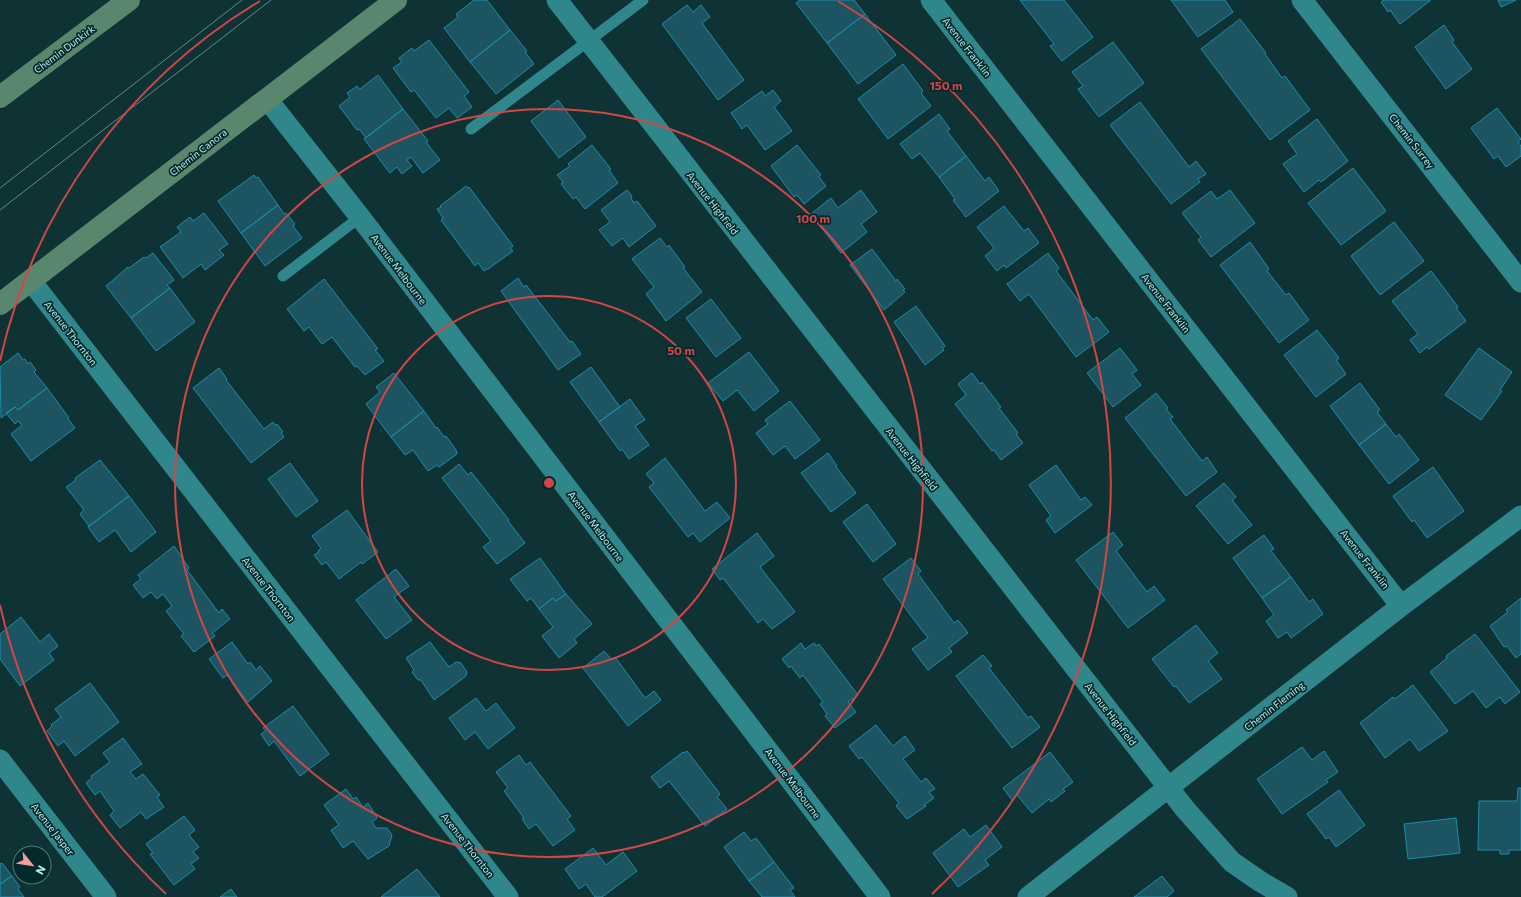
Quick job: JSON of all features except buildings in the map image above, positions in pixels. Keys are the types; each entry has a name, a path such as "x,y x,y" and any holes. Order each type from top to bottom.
{"street":[{"name":"Chemin Dunkirk","path":"0,97 129,0"},
{"name":"Chemin Canora","path":"0,304 396,0"},
{"name":"Avenue Highfield","path":"557,0 1189,814 1232,862 1260,882 1287,897"},
{"name":"Avenue Franklin","path":"931,0 1401,606"},
{"name":"Chemin Surrey","path":"1302,0 1521,282"},
{"name":"Avenue Melbourne","path":"267,99 360,218 880,897"},
{"name":"Avenue Thornton","path":"31,281 508,897"},
{"name":"Chemin Fleming","path":"1028,897 1401,606 1521,516"},
{"name":"Avenue Jasper","path":"0,760 106,897"}],"lane":[{"path":"471,129 643,0"},
{"path":"283,276 360,218"}],"tram line":[{"path":"0,188 242,0"},
{"path":"0,210 271,0"}]}
